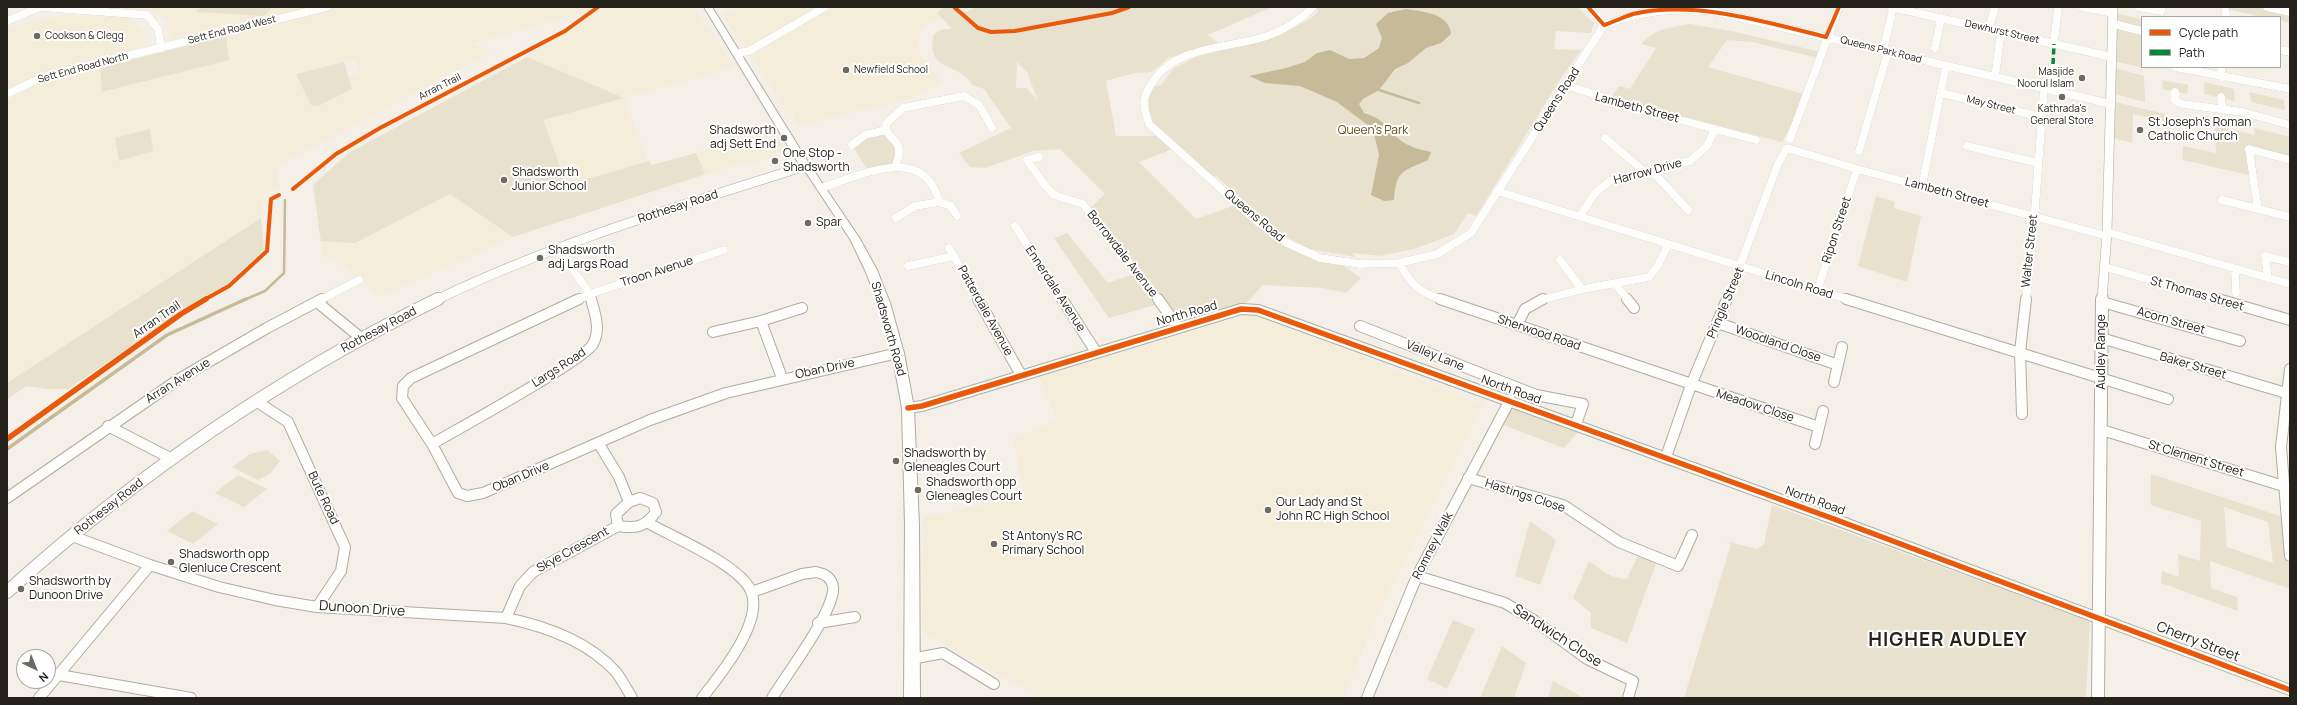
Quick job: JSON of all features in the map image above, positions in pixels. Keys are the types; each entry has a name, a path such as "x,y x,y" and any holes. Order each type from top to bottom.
{"main road":[{"name":"Shadsworth Road","path":"708,7 739,53 803,160 805,166 854,240 871,270 884,303 898,353 908,408 912,525 912,698"}],"street":[{"path":"7,21 40,7 147,15 155,21 160,29 160,48"},
{"name":"Sett End Road West","path":"160,48 327,7"},
{"path":"739,53 749,51 825,7"},
{"name":"Queens Road","path":"1313,7 1306,16 1276,33 1196,53 1170,62 1150,84 1144,104 1149,124 1259,223 1287,243 1320,258 1360,264 1399,263 1437,254 1471,233 1604,25"},
{"path":"1588,7 1604,25"},
{"name":"Pringle Street","path":"1666,457 1691,385 1741,267 1778,164 1788,144 1826,37 1839,7"},
{"path":"1859,151 1885,52 1892,7"},
{"name":"Dewhurst Street","path":"1892,7 2112,58"},
{"path":"1989,29 1995,7"},
{"path":"2054,44 2058,7"},
{"path":"2082,7 2113,15 2141,30"},
{"path":"2138,7 2161,11 2161,7"},
{"path":"2267,7 2290,12"},
{"name":"Queens Park Road","path":"1604,25 1633,14 1653,10 1692,9 1712,11 2111,104"},
{"name":"Audley Range","path":"2098,698 2098,616 2102,430 2101,338 2107,234 2113,15"},
{"path":"1935,48 1941,18"},
{"path":"1995,77 2001,32"},
{"name":"Sett End Road North","path":"7,94 43,78 160,48"},
{"name":"Walter Street","path":"2022,414 2020,352 2034,216 2041,118 2052,64"},
{"path":"1922,186 1946,66"},
{"path":"2221,68 2222,77"},
{"path":"2174,69 2290,89"},
{"name":"Lambeth Street","path":"1566,86 1639,109 1756,140"},
{"path":"2175,92 2175,101 2184,105 2206,110 2236,111 2290,125"},
{"name":"May Street","path":"1941,93 2041,118"},
{"path":"895,166 902,152 900,144 886,130 886,124 890,118 903,108 964,96 979,105 983,115 992,128"},
{"path":"2221,98 2223,110"},
{"name":"Harrow Drive","path":"1580,216 1595,192 1610,181 1690,161 1707,146 1715,128"},
{"path":"852,145 865,135 886,130"},
{"path":"1606,138 1650,172 1688,210"},
{"name":"Lambeth Street","path":"1788,144 1857,169 2107,234 2290,284"},
{"path":"1967,146 2038,163"},
{"path":"2258,209 2249,149 2290,160"},
{"name":"Borrowdale Avenue","path":"1039,157 1027,160 1041,178 1048,192 1068,202 1082,204 1138,272 1178,327"},
{"name":"Rothesay Road","path":"7,592 72,536 172,459 256,401 361,338 442,297 517,264 619,226 805,166"},
{"path":"821,188 878,168 895,166 916,171 933,183 938,190 939,202"},
{"name":"Ripon Street","path":"1817,291 1857,169"},
{"name":"Lincoln Road","path":"1497,191 2168,399"},
{"path":"2222,200 2290,218"},
{"path":"896,218 915,206 939,202 950,206 957,216"},
{"name":"Ennerdale Avenue","path":"1015,226 1096,352"},
{"path":"1517,325 1525,309 1538,300 1582,289 1616,285 1649,277 1657,267 1668,245"},
{"name":"Patterdale Avenue","path":"949,248 1021,375"},
{"name":"Largs Road","path":"432,444 571,362 593,345 598,327 590,294 558,249"},
{"name":"Troon Avenue","path":"590,294 724,250"},
{"path":"908,266 954,256"},
{"path":"2268,278 2265,256 2289,262"},
{"path":"1560,260 1582,289"},
{"name":"Sherwood Road","path":"1399,263 1413,286 1427,295 1691,385"},
{"name":"St Thomas Street","path":"2105,267 2290,320"},
{"path":"2235,270 2236,293"},
{"name":"Arran Avenue","path":"7,498 108,426 179,379 359,280"},
{"path":"1616,285 1634,308"},
{"name":"Oban Drive","path":"590,294 411,378 403,386 402,398 432,444 458,493 466,496 483,493 599,444 650,420 726,393 782,378 898,353"},
{"path":"317,302 361,338"},
{"name":"Acorn Street","path":"2102,302 2240,341"},
{"path":"713,332 761,321 802,308"},
{"name":"North Road","path":"908,408 922,406 1241,309 1258,310 1576,424 2098,616"},
{"path":"761,321 782,378"},
{"name":"Woodland Close","path":"1718,323 1838,365"},
{"name":"Valley Lane","path":"1360,326 1536,395 1583,404 1576,424"},
{"name":"Baker Street","path":"2101,338 2286,393"},
{"path":"1834,382 1842,347"},
{"path":"2290,372 2286,393 2281,447 2286,487 2290,556"},
{"name":"Meadow Close","path":"1691,385 1819,427"},
{"name":"Romney Walk","path":"1367,698 1417,576 1510,400"},
{"name":"Bute Road","path":"256,401 288,422 345,547 341,571 317,607"},
{"path":"1815,444 1823,411"},
{"path":"108,426 172,459"},
{"name":"St Clement Street","path":"2102,430 2286,487"},
{"path":"599,444 619,477 629,502"},
{"name":"Hastings Close","path":"1468,478 1563,505 1619,542 1678,566 1692,535"},
{"path":"640,498 653,503 656,512 648,523 632,529 618,526 616,514 629,502 640,498"},
{"path":"648,523 731,569 745,581 752,592 754,601 750,622 732,659 702,698"},
{"name":"Skye Crescent","path":"506,618 520,586 533,572 618,526"},
{"name":"Dunoon Drive","path":"72,536 150,565 219,587 317,607 506,618 560,633 583,646 614,670 632,698"},
{"path":"39,698 59,676 150,565"},
{"path":"752,592 810,572 822,573 830,579 833,592 818,623 772,698"},
{"name":"Sandwich Close","path":"1417,576 1436,584 1460,588 1500,601 1538,622 1582,656 1633,681 1628,698"},
{"name":"Cherry Street","path":"2098,616 2290,690"},
{"path":"818,623 855,617"},
{"path":"911,659 943,653 994,684"},
{"path":"59,676 191,698"}],"shaded area":[{"path":"98,7 202,7 197,11 264,16 273,7 313,7 174,39 169,38 167,20 160,14 146,10"},
{"path":"338,7 595,7 588,12 473,43 492,52 276,167 280,188 264,195 261,218 7,383 7,101 36,85 100,68 102,92 107,92 228,60 226,36","holes":["355,59 360,73 347,77 296,74"]},
{"name":"Shadsworth Junior School","path":"602,7 694,7 735,67 624,98 650,166 701,165 696,153 774,131 788,153 750,164 748,161 513,237 380,297 341,264 322,255 313,185 350,152 528,57"},
{"path":"741,7 817,7 750,46 744,47 722,14"},
{"name":"Newfield School","path":"834,7 940,7 942,9 937,13 941,18 930,22 920,32 917,47 921,57 942,82 910,99 796,126 794,115 787,112 753,57 755,53"},
{"path":"1406,9 1428,13 1441,18 1446,22 1451,34 1441,43 1426,48 1408,63 1395,69 1379,90 1363,99 1359,104 1364,113 1381,121 1402,142 1431,152 1428,160 1402,173 1396,183 1394,200 1384,201 1371,195 1379,155 1373,129 1337,102 1300,86 1265,83 1249,76 1286,68 1305,62 1317,53 1330,50 1349,59 1364,58 1379,48 1382,38 1376,24 1388,13"},
{"path":"64,15 126,17 137,24 146,37 142,46 59,68 7,88 7,27"},
{"name":"Our Lady and St John RC High School","path":"1253,313 1483,405 1376,618 1343,698 1041,698 922,632 923,517 1024,498 1014,438 1057,420 1039,377"}],"green space":[{"path":"202,7 273,7 264,16 196,12"},
{"name":"Queen's Park","path":"945,7 965,12 977,7 1272,7 1208,35 1218,43 1168,58 1152,72 1134,73 1106,81 1116,136 1162,136 1149,124 1149,88 1161,85 1173,69 1196,57 1281,34 1310,19 1319,11 1304,7 1578,7 1594,23 1591,33 1556,31 1554,49 1581,50 1559,81 1476,216 1468,213 1454,234 1414,249 1380,256 1352,253 1355,257 1310,249 1284,236 1216,176 1208,177 1176,148 1139,162 1196,219 1238,204 1287,243 1335,260 1361,278 1346,293 1323,288 1263,285 1241,309 1178,327 1159,304 1109,318 1054,238 1067,233 1108,283 1133,274 1084,214 1105,194 1060,149 1033,151 985,168 970,167 959,153 1011,128 984,89 972,85 967,78 938,61 934,55 932,46 934,34 943,29 952,29 937,13","holes":["1017,62 1027,72 1038,101 1027,88 1016,88"]},
{"path":"2225,7 2268,7 2290,12 2290,23 2281,20 2281,16 2254,16 2225,9"},
{"path":"2113,13 2141,19 2141,67 2112,61"},
{"path":"1690,24 1731,31 1821,52 1818,58 1752,42 1727,40 1708,67 1807,95 1782,142 1611,98 1619,86 1630,89 1656,48 1641,44 1646,39 1657,32"},
{"path":"226,36 229,60 102,92 100,68"},
{"name":"Shadsworth Junior School","path":"527,57 624,98 543,120 567,185 649,161 652,165 696,153 705,174 513,237 450,194 355,243 321,241 313,185 350,152"},
{"path":"344,62 352,89 318,106 311,105 296,74"},
{"path":"2111,67 2144,76 2145,102 2111,93"},
{"path":"2162,80 2188,85 2187,94 2163,89"},
{"path":"2204,82 2234,89 2235,101 2204,94"},
{"path":"2249,92 2284,100 2285,110 2251,102"},
{"path":"2111,101 2165,114 2164,121 2133,114 2132,143 2110,137"},
{"path":"2215,126 2255,135 2254,128 2290,137 2290,160 2249,149 2253,176 2183,160 2183,146 2216,153"},
{"path":"150,129 153,151 119,161 115,138"},
{"path":"886,130 898,143 895,167 869,172 852,145 865,135"},
{"path":"1876,196 1895,202 1894,208 1921,216 1907,282 1858,266"},
{"path":"261,218 264,250 226,285 182,311 68,389 46,389 27,386 7,399 7,383"},
{"path":"1510,400 1583,427 1564,448 1498,423"},
{"path":"267,450 280,461 270,474 258,480 232,467 250,454"},
{"path":"2151,474 2286,518 2290,556 2290,589 2210,561 2211,588 2237,597 2238,611 2161,583 2162,571 2179,577 2178,554 2200,561 2201,521 2151,505","holes":["2224,507 2268,522 2273,563 2227,547"]},
{"path":"238,475 267,489 244,507 215,493"},
{"path":"1772,505 2090,621 2086,698 1684,698 1731,544 1725,541 1757,549 1764,544"},
{"path":"192,511 218,524 193,544 167,531"},
{"path":"1530,521 1556,540 1540,585 1515,576"},
{"path":"1640,551 1658,558 1627,643 1591,628 1591,613 1573,598 1589,561 1602,571 1612,576 1627,579"},
{"path":"1453,620 1475,629 1447,689 1427,679"},
{"path":"1502,646 1526,663 1514,698 1480,698"},
{"path":"1553,681 1584,698 1548,698"}],"waterway":[{"path":"1379,90 1419,103"},
{"path":"244,300 265,291 284,273 285,200"},
{"path":"7,449 167,335 246,299"}],"marked path":[{"path":"2053,64 2054,44"}],"cycle path":[{"name":"Arran Trail","path":"293,189 336,154 380,128 565,31 598,7"},
{"path":"954,7 978,28 991,32 1015,31 1112,13 1129,7"},
{"path":"1588,7 1604,25 1633,14 1656,10 1705,11 1755,20 1826,37 1839,7"},
{"name":"Arran Trail","path":"7,439 181,314 229,286 267,251 271,199 279,195"},
{"path":"908,408 922,406 1241,309 1258,310 1834,519 2290,690"}],"place":[{"name":"Cookson & Clegg","path":"37,36"},
{"name":"Newfield School","path":"846,70"},
{"name":"Masjide Noorul Islam","path":"2082,78"},
{"name":"Kathrada's General Store","path":"2062,97"},
{"name":"St Joseph's Roman Catholic Church","path":"2140,130"},
{"name":"Shadsworth adj Sett End","path":"784,138"},
{"name":"One Stop - Shadsworth","path":"775,161"},
{"name":"Shadsworth Junior School","path":"504,180"},
{"name":"Spar","path":"808,223"},
{"name":"Shadsworth adj Largs Road","path":"540,258"},
{"name":"Shadsworth by Gleneagles Court","path":"896,461"},
{"name":"Shadsworth opp Gleneagles Court","path":"918,490"},
{"name":"Our Lady and St John RC High School","path":"1268,510"},
{"name":"St Antony's RC Primary School","path":"994,544"},
{"name":"Shadsworth opp Glenluce Crescent","path":"171,562"},
{"name":"Shadsworth by Dunoon Drive","path":"21,589"}],"district":[{"name":"HIGHER AUDLEY","path":"1948,641"}]}
